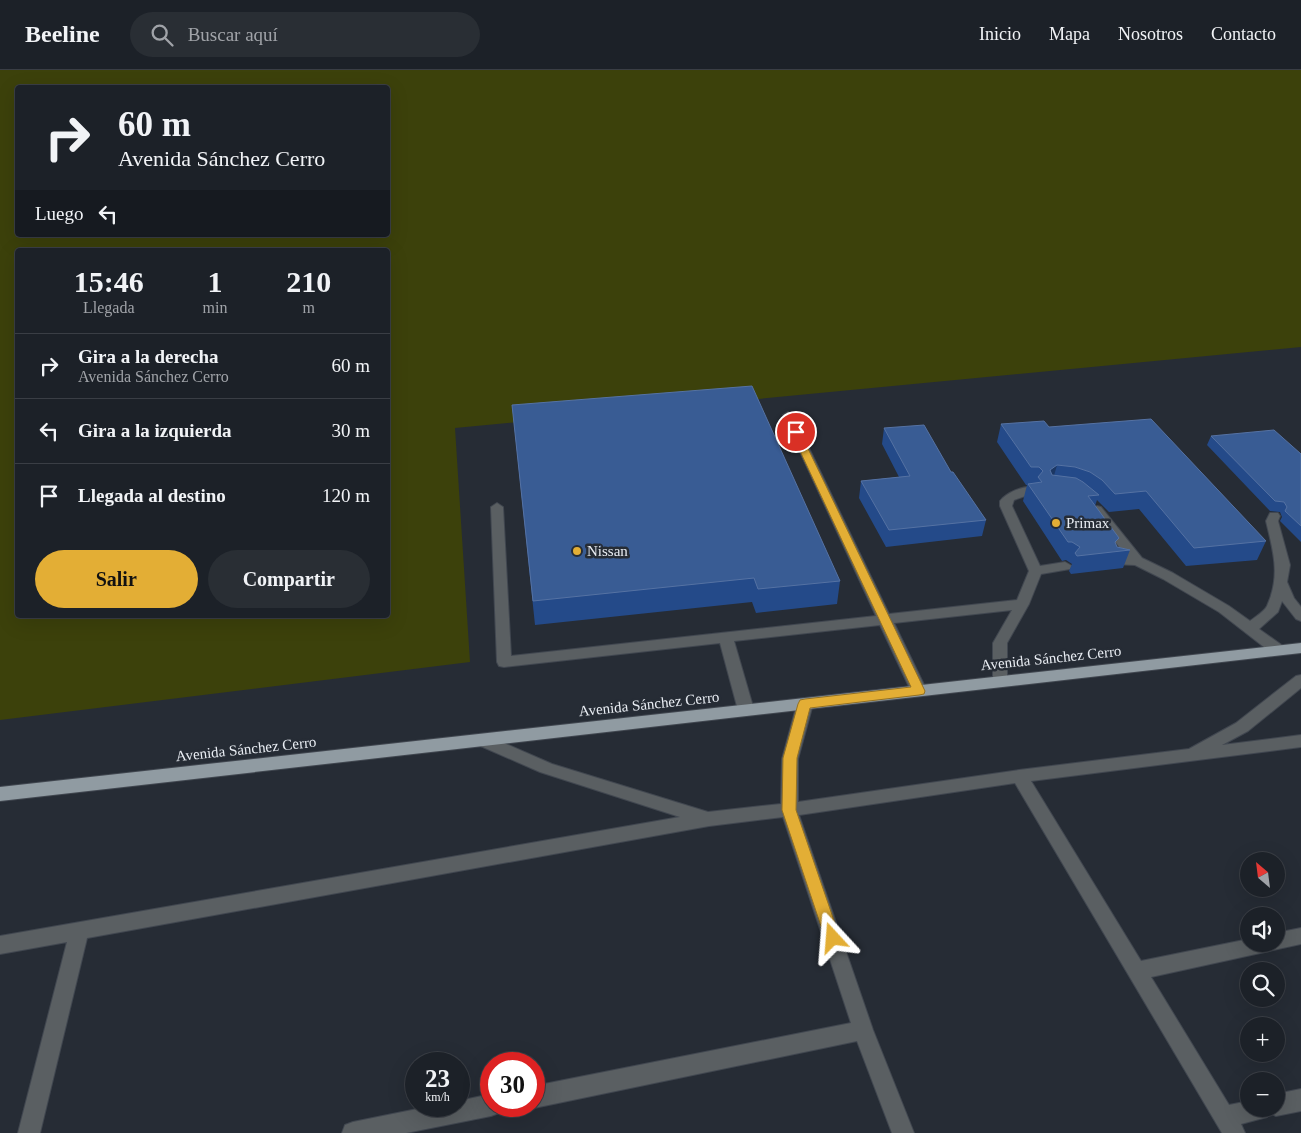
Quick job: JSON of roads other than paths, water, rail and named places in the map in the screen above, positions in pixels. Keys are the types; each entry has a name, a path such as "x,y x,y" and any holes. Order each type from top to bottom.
{"highway":[{"name":"Avenida Sánchez Cerro","path":"0,794 1301,648"}],"street":[{"path":"788,415 919,691"},
{"path":"1000,682 1000,643 1022,604 1036,571 1006,506 1006,501 1010,497 1030,490"},
{"path":"1090,503 1112,528 1136,561 1195,592 1251,628 1278,650"},
{"path":"497,507 504,662 1022,604"},
{"path":"1251,628 1273,609 1280,582 1283,565 1272,521 1274,516"},
{"path":"1117,561 1136,561"},
{"path":"1036,571 1065,566"},
{"path":"1280,582 1288,600 1301,616"},
{"path":"726,637 746,710"},
{"path":"1189,755 1242,727 1301,680"},
{"path":"805,704 790,758 789,810 864,1030 903,1133"},
{"path":"482,740 556,771 709,819"},
{"path":"0,945 709,819 789,810 1019,776 1301,741"},
{"path":"1019,776 1230,1125 1245,1117"},
{"path":"29,1133 79,931"},
{"path":"1285,940 1301,936"},
{"path":"1137,971 1240,949"},
{"path":"545,1095 864,1030"},
{"path":"1285,1103 1301,1100"},
{"path":"353,1133 480,1107"}],"place":[{"name":"Primax","path":"1056,523"},
{"name":"Nissan","path":"577,551"}]}
